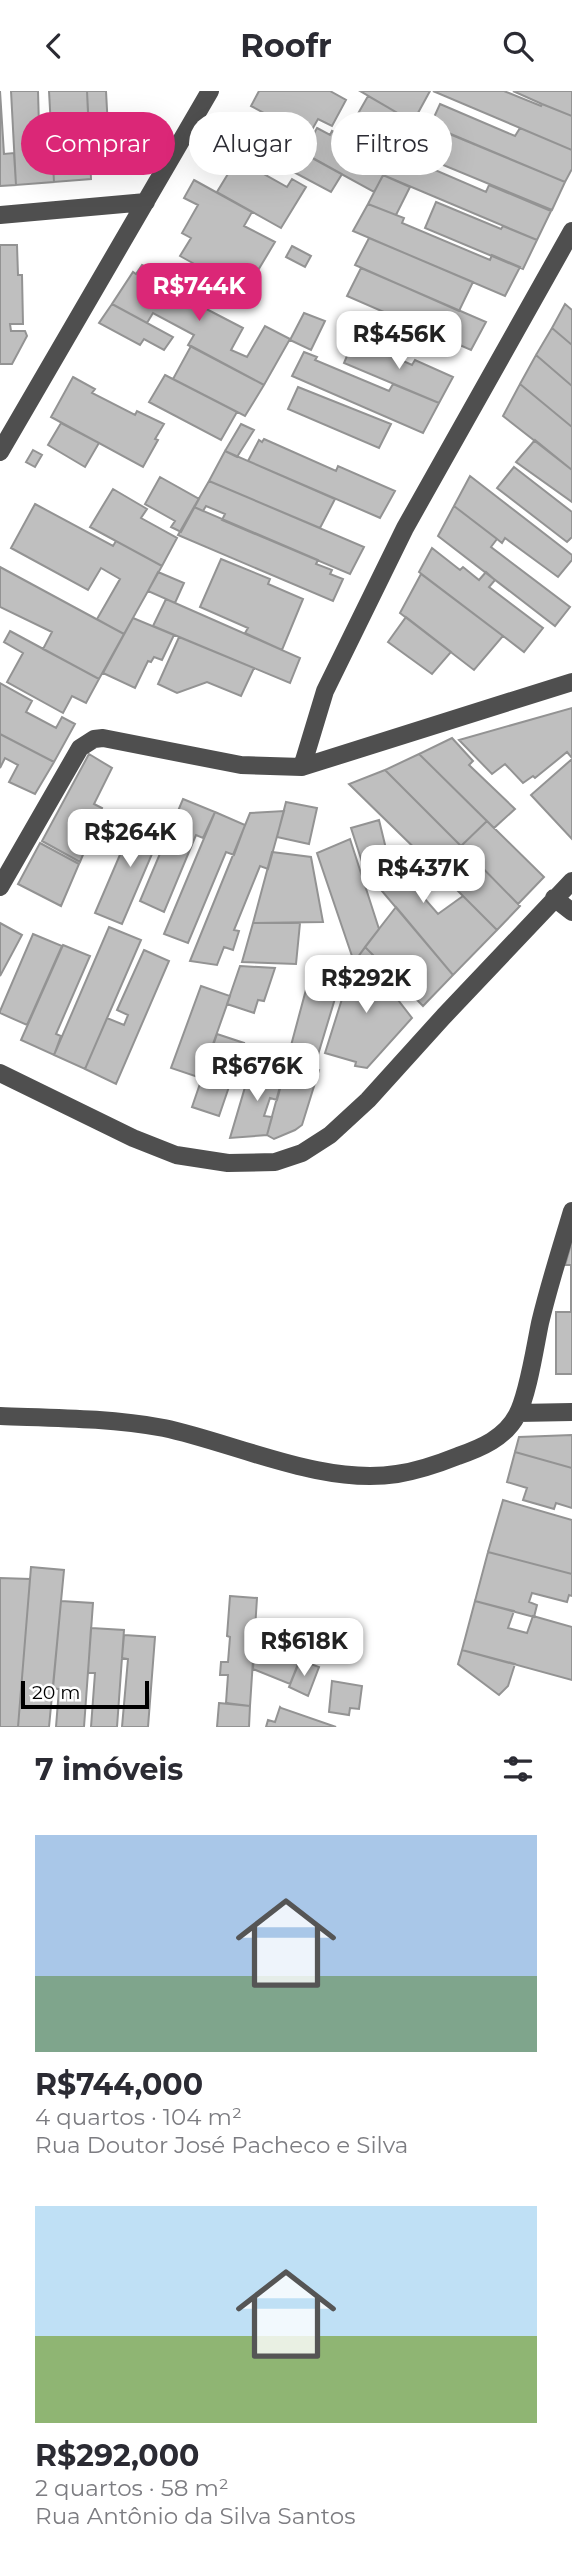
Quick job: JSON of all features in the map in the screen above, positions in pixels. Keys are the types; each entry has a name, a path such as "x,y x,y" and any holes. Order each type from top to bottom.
{"street":[{"path":"0,452 210,91"},
{"path":"0,215 146,202"},
{"path":"302,767 324,691 405,528 572,231"},
{"path":"0,887 80,748 93,739 103,738 241,765 302,767 572,682"},
{"path":"0,1073 176,1155 228,1163 275,1162 302,1153 330,1135 368,1100 572,881"},
{"path":"554,898 572,912"},
{"path":"0,1416 120,1422 190,1435 280,1462 341,1473 370,1476 397,1474 444,1462 482,1447 508,1428 518,1413 542,1313 572,1211"},
{"path":"518,1413 572,1412"}],"building":[{"path":"0,91 4,154 14,153 16,185 0,186"},
{"path":"11,91 38,91 39,112 21,112 21,175 54,175 54,182 16,185"},
{"path":"49,91 87,91 88,112 50,112"},
{"path":"87,91 106,91 107,112 88,112"},
{"path":"259,91 330,91 346,100 340,112 331,112 331,126 317,121 317,112 262,112 251,106"},
{"path":"360,91 430,91 418,112 396,112"},
{"path":"433,91 504,91 572,116 572,150"},
{"path":"513,91 572,91 572,116 542,104"},
{"path":"368,96 396,112 359,112"},
{"path":"440,104 515,136 520,128 572,150 572,169 565,182 452,135 452,112 436,112"},
{"path":"317,128 330,135 331,133 331,168 317,161"},
{"path":"452,135 565,182 552,210 452,169"},
{"path":"317,160 331,168 331,175 341,175 331,192 299,175 317,175"},
{"path":"54,175 91,175 91,179 54,182"},
{"path":"227,175 266,175 287,187 292,179 306,187 281,228 217,192"},
{"path":"343,175 383,175 374,192"},
{"path":"383,175 446,175 486,192 489,185 551,211 537,240"},
{"path":"383,175 410,187 396,215 368,204"},
{"path":"194,180 252,212 244,226 275,242 245,292 180,256 191,238 182,233 198,205 184,198"},
{"path":"436,202 501,229 503,226 537,240 523,269 425,228"},
{"path":"368,204 404,218 402,223 490,260 492,255 520,267 505,296 353,231"},
{"path":"369,238 473,282 459,311 355,265"},
{"path":"0,245 17,245 18,275 22,275 23,324 10,324 11,331 25,331 27,336 12,364 0,364"},
{"path":"292,246 311,256 305,267 286,257"},
{"path":"142,265 194,291 189,300 243,328 231,350 247,357 265,326 290,339 264,385 188,345 194,335 153,313 147,323 112,304 133,272 136,274"},
{"path":"361,268 486,322 471,350 347,296"},
{"path":"112,304 173,337 164,350 144,339 140,345 99,323"},
{"path":"565,304 572,310 572,345 552,328"},
{"path":"304,313 325,321 311,350 290,340"},
{"path":"552,328 572,345 572,386 536,355"},
{"path":"354,339 412,365 415,360 453,377 439,403 344,363"},
{"path":"191,346 264,385 245,416 173,379"},
{"path":"304,352 317,357 315,360 389,391 393,384 439,403 423,433 292,376"},
{"path":"536,355 572,386 572,427 520,384"},
{"path":"165,375 237,412 221,440 149,402"},
{"path":"73,377 95,389 92,393 135,415 137,411 164,424 143,467 51,417"},
{"path":"520,384 572,427 572,470 503,416"},
{"path":"298,387 391,424 379,448 288,409"},
{"path":"61,423 99,443 85,467 48,445"},
{"path":"241,424 254,430 237,457 225,451"},
{"path":"264,439 336,471 338,466 395,491 380,518 248,461 259,440 262,442"},
{"path":"535,440 572,470 572,502 516,462"},
{"path":"33,450 42,455 35,467 26,462"},
{"path":"225,451 335,499 320,528 209,481"},
{"path":"514,467 572,512 572,537 567,542 497,488"},
{"path":"470,476 572,555 572,560 558,577 505,538 502,543 454,506"},
{"path":"160,477 199,499 181,532 171,527 175,521 145,504"},
{"path":"209,481 364,547 350,574 222,520 225,514 206,506 203,511 194,507"},
{"path":"113,489 147,509 141,518 177,538 162,566 90,527"},
{"path":"35,504 113,546 116,541 162,566 124,634 97,619 120,579 101,568 88,590 11,548"},
{"path":"454,506 497,539 491,547 570,607 555,626 438,536"},
{"path":"194,507 318,560 316,564 332,570 330,574 343,579 333,601 178,535"},
{"path":"432,548 460,570 463,567 479,580 486,572 495,580 489,587 543,628 524,652 419,572"},
{"path":"221,559 270,579 268,584 303,599 282,650 245,633 248,628 200,607"},
{"path":"0,567 124,634 99,679 43,649 52,632 0,607"},
{"path":"158,572 184,583 175,603 148,591"},
{"path":"421,574 503,636 474,670 400,613"},
{"path":"166,599 300,658 290,683 153,626"},
{"path":"406,617 451,652 432,674 388,642"},
{"path":"133,618 174,635 162,660 154,657 151,662 148,661 135,688 103,673"},
{"path":"10,631 99,679 86,703 72,696 63,713 7,682 23,653 4,642"},
{"path":"179,637 254,668 241,696 207,682 177,693 158,684"},
{"path":"0,683 32,701 26,712 56,728 62,717 75,724 54,762 0,734"},
{"path":"572,708 572,758 567,752 535,778 533,776 523,783 505,764 492,774 459,740"},
{"path":"0,734 54,762 35,794 9,782 18,765 5,758 0,768"},
{"path":"452,738 473,761 469,765 515,809 494,828 419,754"},
{"path":"89,754 112,768 94,804 102,808 80,862 42,841"},
{"path":"419,754 487,821 461,846 385,770"},
{"path":"572,759 572,839 531,795"},
{"path":"385,770 461,846 437,870 349,784"},
{"path":"183,799 215,812 203,838 196,835 164,912 140,901"},
{"path":"286,802 317,808 309,844 277,837"},
{"path":"284,811 268,869 260,866 234,930 239,931 233,950 224,947 217,965 190,961 250,813"},
{"path":"215,812 245,825 234,855 226,852 188,943 164,934"},
{"path":"137,815 164,826 122,924 95,913"},
{"path":"379,820 388,857 438,914 463,896 497,930 453,975 365,871 351,828"},
{"path":"487,821 544,877 518,904 461,846"},
{"path":"350,839 379,929 354,962 317,853"},
{"path":"40,843 79,864 61,906 18,884"},
{"path":"461,846 520,906 497,930 437,870"},
{"path":"272,852 311,857 323,922 253,923"},
{"path":"396,907 453,975 423,1006 365,947"},
{"path":"0,923 22,935 0,976"},
{"path":"253,923 300,923 296,964 242,962"},
{"path":"109,927 141,940 85,1069 54,1055"},
{"path":"33,934 62,946 27,1025 0,1011"},
{"path":"63,945 90,956 56,1034 61,1036 54,1055 21,1040"},
{"path":"365,947 381,963 374,969 412,1018 367,1068 355,1066 356,1062 325,1053 353,964"},
{"path":"144,950 169,961 116,1084 85,1069 107,1018 124,1025 128,1015 117,1010"},
{"path":"353,964 344,994 337,992 314,1068 319,1070 302,1125 274,1139 267,1135 311,971"},
{"path":"240,966 275,968 264,1001 258,1000 254,1013 227,1004"},
{"path":"201,986 230,996 201,1078 171,1068"},
{"path":"217,1034 244,1043 219,1116 192,1107"},
{"path":"251,1067 284,1074 277,1100 270,1098 264,1116 272,1117 267,1135 230,1138"},
{"path":"572,1241 572,1374 556,1374 556,1312 571,1312 571,1265 565,1265"},
{"path":"572,1435 572,1468 515,1452 519,1437"},
{"path":"515,1452 572,1468 572,1508 556,1503 554,1509 523,1500 527,1488 507,1482"},
{"path":"503,1500 572,1520 572,1574 488,1552"},
{"path":"488,1552 572,1574 572,1596 569,1595 567,1602 532,1593 529,1602 537,1605 534,1617 475,1601"},
{"path":"31,1567 64,1570 49,1727 18,1727"},
{"path":"0,1578 30,1579 18,1727 0,1727"},
{"path":"230,1596 257,1598 250,1706 226,1703 228,1675 220,1675 221,1662 228,1662"},
{"path":"61,1601 93,1603 84,1727 56,1727 59,1689 53,1688"},
{"path":"475,1601 514,1611 508,1628 527,1633 533,1616 572,1627 572,1680 462,1650"},
{"path":"271,1621 309,1636 290,1684 253,1669 255,1640 276,1650 279,1642 265,1637"},
{"path":"91,1628 124,1630 117,1727 91,1727 95,1673 88,1673"},
{"path":"124,1635 155,1637 148,1727 122,1727 128,1659 122,1658"},
{"path":"462,1650 515,1664 508,1686 499,1695 458,1664"},
{"path":"300,1660 319,1667 308,1696 289,1687"},
{"path":"332,1681 362,1686 359,1709 350,1708 349,1715 329,1712"},
{"path":"219,1703 250,1706 249,1727 217,1727"},
{"path":"280,1707 336,1727 266,1727 268,1720 275,1722"}]}
